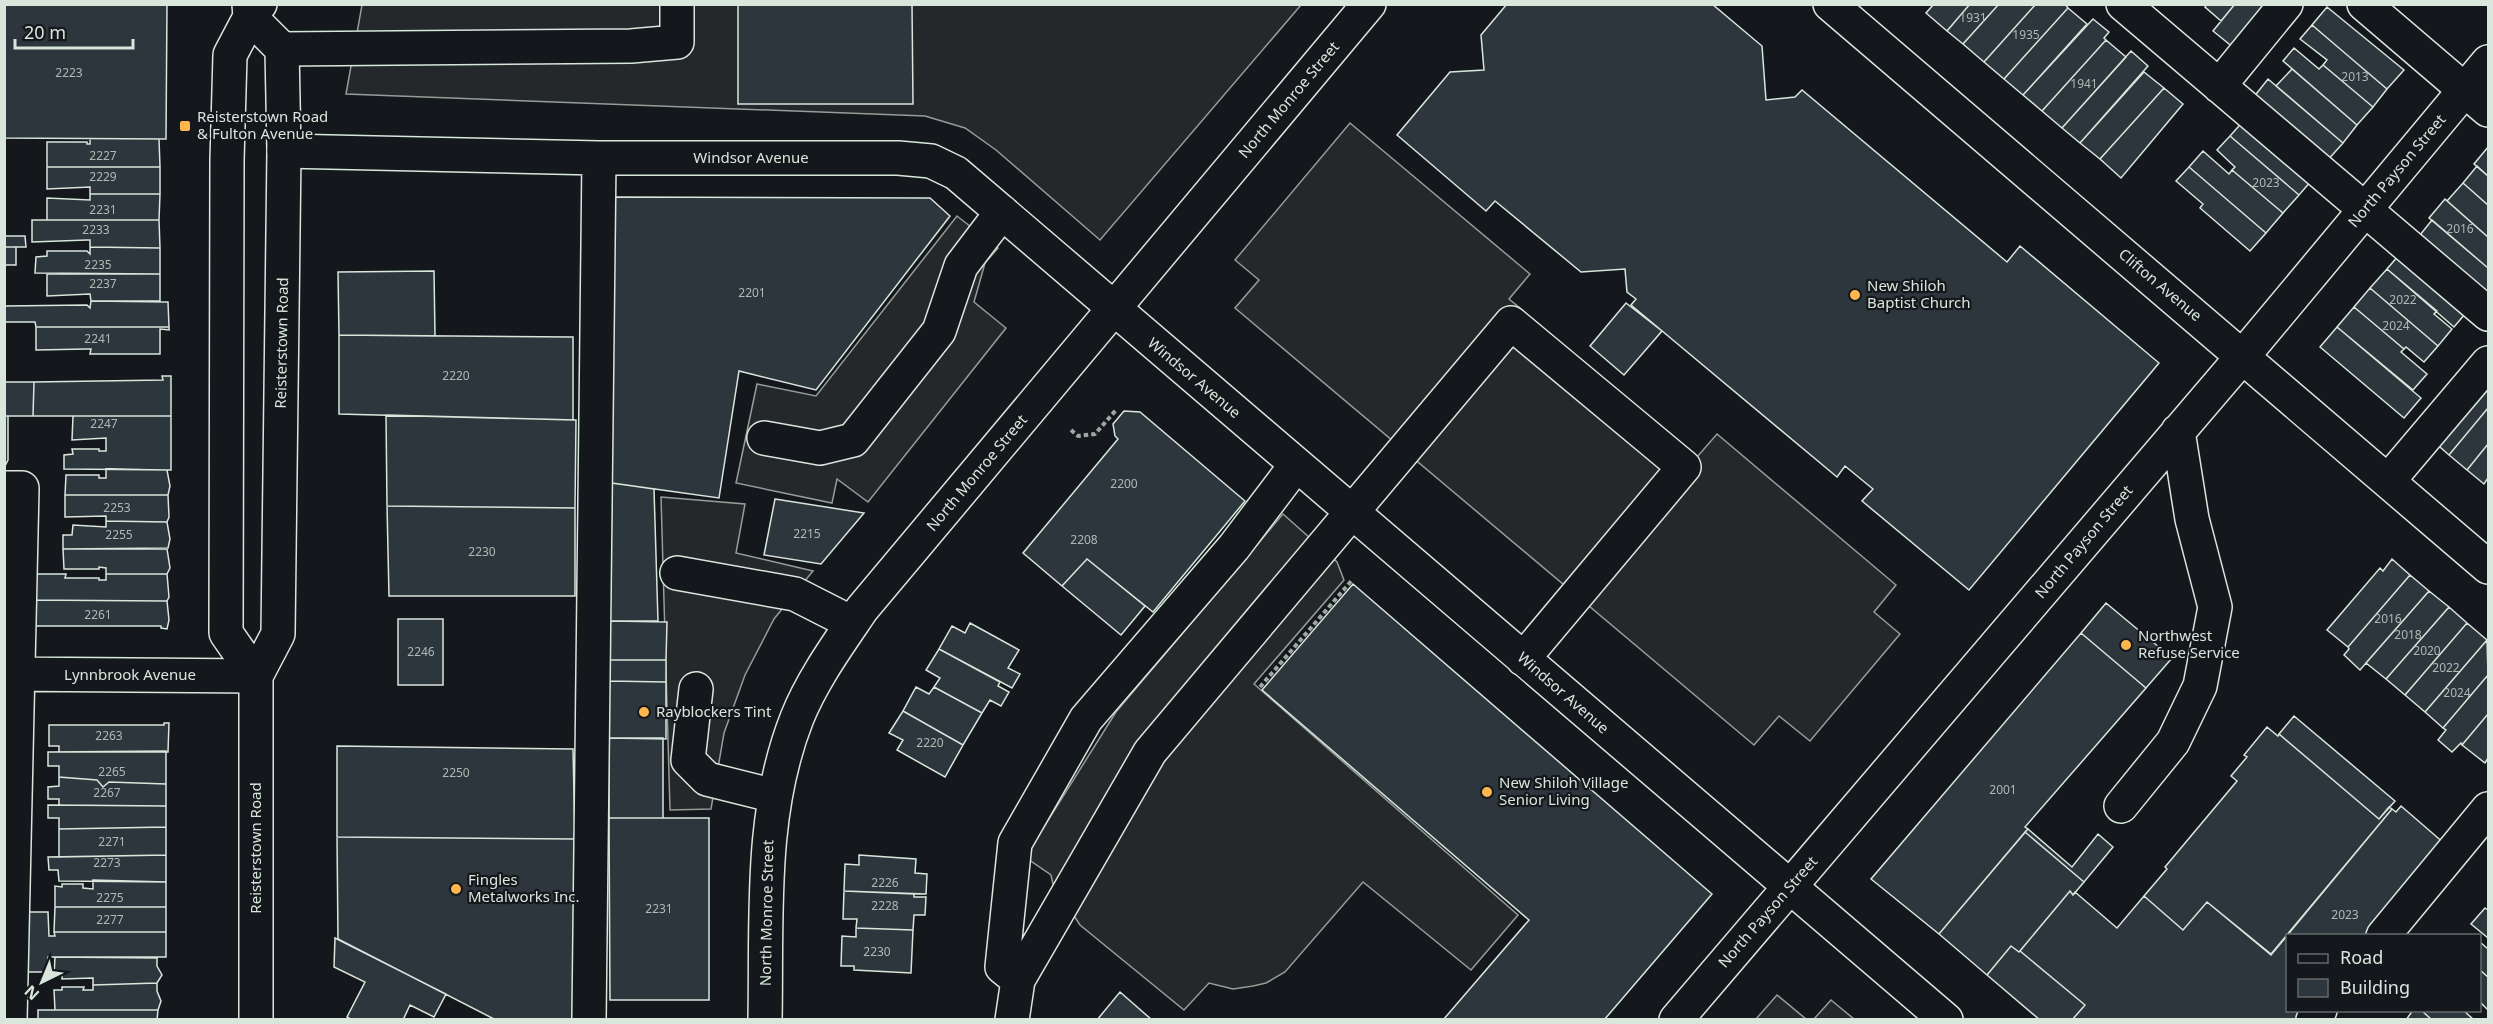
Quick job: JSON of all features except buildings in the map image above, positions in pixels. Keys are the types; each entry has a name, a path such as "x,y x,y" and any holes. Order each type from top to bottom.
{"street":[{"path":"256,676 226,633 227,160 230,55 253,9 282,49 631,46 677,42 676,4"},
{"name":"North Monroe Street","path":"765,1020 769,827 775,796 797,717 827,662 852,623 1369,4"},
{"name":"Clifton Avenue","path":"1830,4 2488,567"},
{"path":"2123,4 2488,314"},
{"path":"2219,86 2286,4"},
{"path":"2364,4 2477,100"},
{"name":"Reisterstown Road","path":"256,1008 256,676 278,634 284,151 282,49"},
{"name":"North Payson Street","path":"1676,1020 2365,210 2477,100 2488,62"},
{"name":"Windsor Avenue","path":"284,151 599,158 898,158 931,161 956,173 1946,1020"},
{"path":"589,1020 599,158"},
{"path":"764,438 820,448 853,440 939,331 961,266 1002,212"},
{"path":"1012,1020 1018,980 1150,752 1511,323 1684,467 1523,659"},
{"path":"2388,481 2488,363"},
{"path":"2121,806 2173,742 2200,686 2215,607 2192,519 2178,431"},
{"path":"1018,980 1002,967 1015,843 1086,719 1234,547 1296,465"},
{"path":"4,488 22,488 11,674 10,1020"},
{"path":"677,573 795,594 852,623"},
{"name":"Lynnbrook Avenue","path":"11,674 256,676"},
{"path":"696,688 688,760 707,779 775,796"},
{"path":"2385,934 2488,809"}],"path":[{"path":"1071,430 1078,436 1095,434 1116,410"},
{"path":"1260,687 1353,579"}],"shaded area":[{"path":"362,5 1301,5 1100,240 996,150 965,128 925,116 346,94"},
{"path":"1350,123 1530,274 1509,299 1697,457 1717,434 1896,585 1874,612 1900,634 1810,741 1779,716 1754,745 1235,308 1259,280 1235,260"},
{"path":"957,216 998,248 985,263 974,302 1006,328 868,502 837,479 832,503 736,483 757,384 816,396"},
{"path":"661,497 745,504 736,553 813,571 774,619 745,675 724,733 711,809 670,810"},
{"path":"1283,514 1337,562 1344,580 1254,684 1518,915 1471,970 1363,882 1285,972 1266,983 1233,989 1209,983 1184,1010 1080,925 1053,884 1051,875 1025,857 1116,712"},
{"path":"1777,995 1806,1019 1756,1019"},
{"path":"1831,1000 1854,1019 1814,1019"}],"place":[{"name":"Reisterstown Road & Fulton Avenue","path":"185,126"},
{"name":"New Shiloh Baptist Church","path":"1855,295"},
{"name":"Northwest Refuse Service","path":"2126,645"},
{"name":"Rayblockers Tint","path":"644,712"},
{"name":"New Shiloh Village Senior Living","path":"1487,792"},
{"name":"Fingles Metalworks Inc.","path":"456,889"}]}
